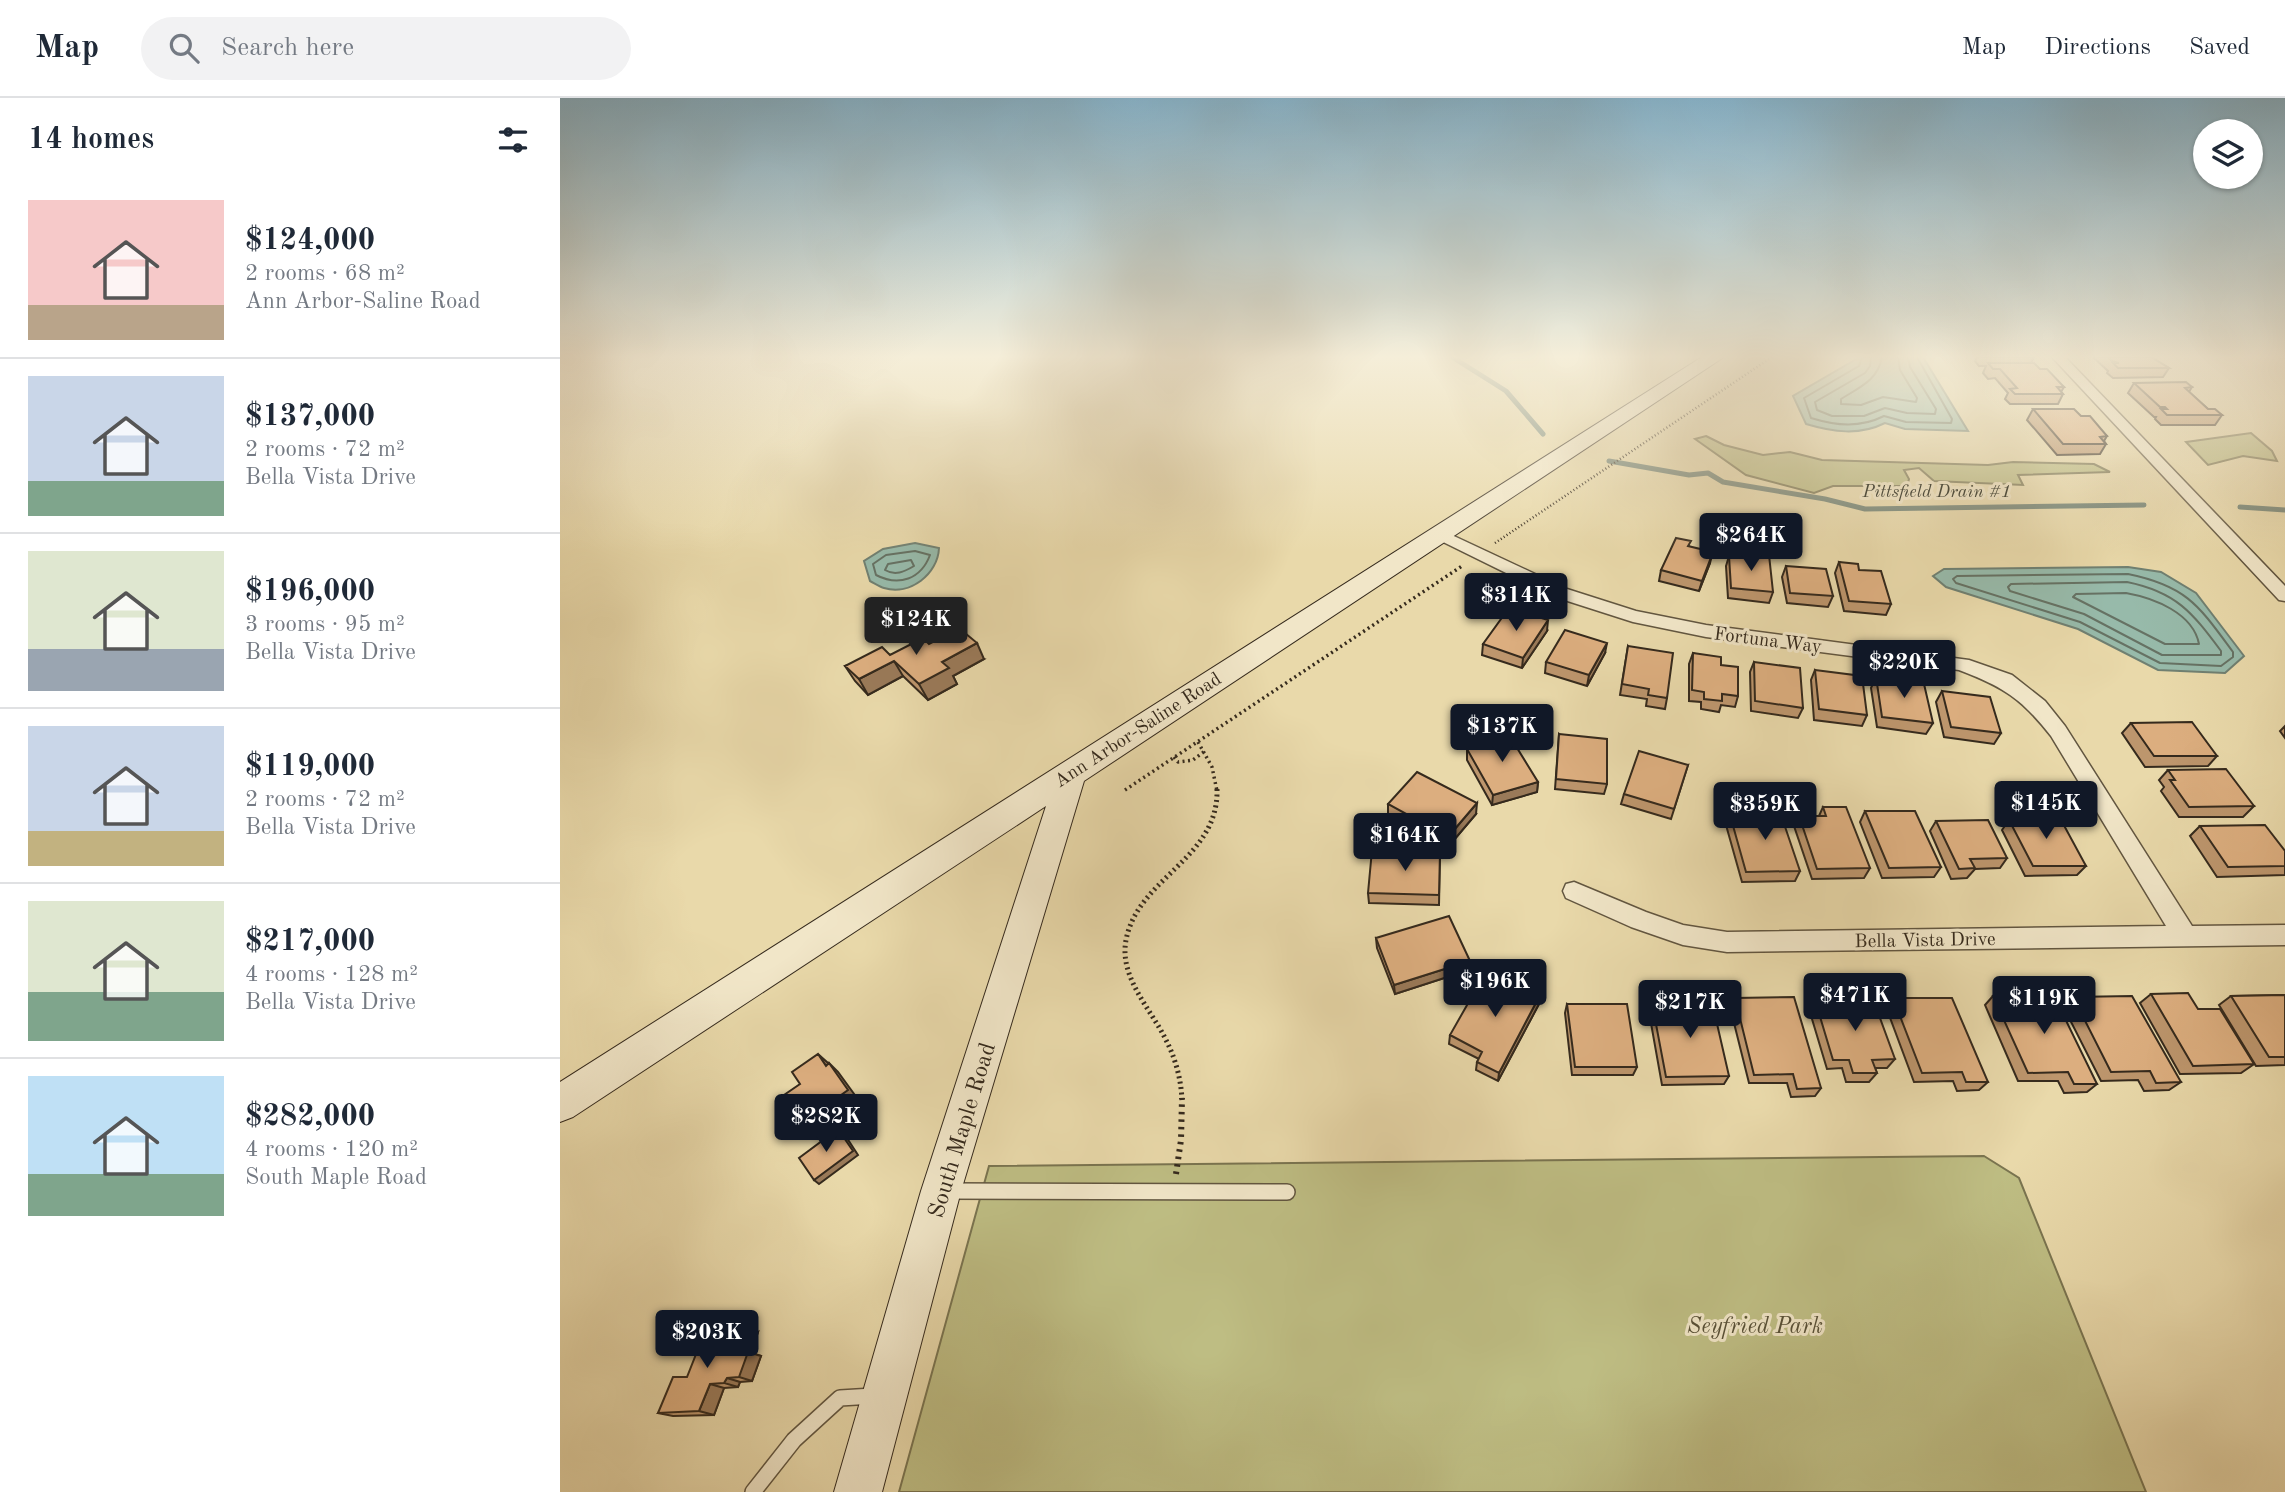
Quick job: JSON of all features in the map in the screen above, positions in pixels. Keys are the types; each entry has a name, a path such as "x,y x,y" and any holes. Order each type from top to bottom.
{"main road":[{"name":"Ann Arbor-Saline Road","path":"560,1104 1615,422"},
{"name":"South Maple Road","path":"858,1492 942,1191 1072,771"}],"street":[{"path":"2119,422 2285,596"},
{"name":"Fortuna Way","path":"1441,535 1561,593 1633,616 1706,631 1962,664 2004,680 2038,706 2058,731 2185,936"},
{"name":"Bella Vista Drive","path":"1574,891 1661,928 1683,935 1727,942 2285,934"}],"lane":[{"path":"942,1191 1287,1192"},
{"path":"753,1492 794,1440 840,1398 886,1396"}],"path":[{"path":"1505,538 1677,422"},
{"path":"1125,790 1455,570"},
{"path":"1180,1149 1184,1108 1181,1083 1166,1040 1139,997 1128,968 1125,944 1131,920 1141,900 1200,847 1213,827 1218,810 1217,787 1205,751 1198,741"},
{"path":"1174,757 1178,762 1186,762 1199,759 1205,751"}],"green space":[{"path":"2251,433 2272,451 2277,461 2243,456 2208,465 2186,442"},
{"path":"1706,436 1724,445 1763,455 1790,452 1822,460 1988,465 2013,462 2094,464 2110,472 2018,475 2023,485 1934,481 1919,468 1904,470 1909,479 1907,486 1833,486 1814,493 1746,475 1695,439"},
{"name":"Seyfried Park","path":"1984,1156 2019,1178 2146,1492 899,1492 989,1166"}],"water":[{"path":"1805,422 1963,422 1968,431 1905,429 1885,423 1865,430 1846,431"},
{"path":"915,543 939,548 934,566 921,581 913,586 894,590 870,581 864,561 883,549"},
{"path":"2128,567 2161,572 2196,593 2244,656 2225,673 2158,670 2078,629 1946,587 1933,576 1944,569"}],"building":[{"path":"2044,422 2095,422 2107,436 2100,437 2106,444 2063,444"},
{"path":"1676,538 1691,541 1688,546 1713,552 1702,581 1661,570"},
{"path":"1754,553 1769,555 1773,592 1731,588 1729,556 1754,558"},
{"path":"1839,562 1858,564 1859,570 1881,571 1891,604 1849,601"},
{"path":"1786,566 1826,569 1833,596 1790,593"},
{"path":"1509,608 1548,620 1523,658 1483,644"},
{"path":"959,628 977,643 942,662 949,668 919,684 894,661 859,679 845,666 882,647 890,655 923,638 929,644"},
{"path":"1565,630 1607,643 1589,675 1546,662"},
{"path":"1628,646 1673,653 1667,698 1648,695 1649,689 1622,684"},
{"path":"1693,653 1721,657 1721,665 1738,667 1738,696 1722,694 1722,701 1704,699 1704,692 1692,690"},
{"path":"1754,662 1800,668 1803,708 1755,701"},
{"path":"1815,670 1862,676 1867,715 1819,709"},
{"path":"1876,677 1924,684 1933,723 1882,717"},
{"path":"1942,691 1990,697 2001,733 1951,727"},
{"path":"2192,722 2217,756 2154,756 2131,723"},
{"path":"1506,730 1538,782 1493,795 1467,749 1494,742 1490,734"},
{"path":"1559,734 1607,739 1607,784 1556,779"},
{"path":"1639,751 1688,765 1674,809 1624,794"},
{"path":"2226,769 2254,806 2189,807 2170,780 2175,780 2168,770"},
{"path":"1417,772 1477,803 1448,837 1388,804"},
{"path":"1760,806 1778,806 1800,871 1746,872 1730,815 1763,815"},
{"path":"1823,807 1846,807 1870,868 1817,869 1799,816 1826,816"},
{"path":"2016,810 2037,810 2042,819 2060,818 2086,866 2033,866 2009,820 2021,820"},
{"path":"1865,811 1915,811 1941,867 1889,868"},
{"path":"1988,820 2007,858 1970,859 1975,868 1959,869 1936,821"},
{"path":"2265,825 2285,851 2285,866 2228,867 2200,826"},
{"path":"1372,850 1440,852 1439,895 1368,893"},
{"path":"1449,916 1470,961 1394,985 1376,938"},
{"path":"1487,970 1540,995 1499,1073 1477,1062 1482,1052 1450,1035"},
{"path":"2188,993 2198,1009 2220,1009 2254,1064 2193,1066 2151,994"},
{"path":"2053,994 2097,1084 2074,1084 2068,1072 2028,1073 1993,996"},
{"path":"2285,995 2285,1057 2269,1057 2231,996"},
{"path":"2132,996 2181,1082 2156,1083 2150,1071 2111,1072 2073,997"},
{"path":"1794,997 1821,1088 1797,1089 1793,1074 1754,1075 1735,998"},
{"path":"1893,998 1952,998 1988,1082 1966,1082 1962,1072 1922,1073"},
{"path":"1873,999 1895,1059 1872,1060 1877,1073 1853,1073 1849,1060 1833,1060 1815,1000"},
{"path":"1712,1002 1729,1076 1666,1077 1652,1003"},
{"path":"1567,1004 1627,1004 1637,1067 1575,1067"},
{"path":"818,1054 826,1066 829,1063 848,1090 802,1123 784,1095 800,1084 792,1072"},
{"path":"838,1129 853,1151 814,1180 799,1158"},
{"path":"746,1327 736,1352 748,1352 739,1377 727,1378 724,1383 710,1384 699,1411 658,1413 673,1377 687,1377 706,1329"}],"waterway":[{"name":"Pittsfield Drain #1","path":"1533,422 1543,434"},
{"name":"Pittsfield Drain #1","path":"1609,461 1689,475 1708,473 1723,482 1825,499 1865,509 2144,505"},
{"name":"Pittsfield Drain #1","path":"2240,507 2285,510"}]}
